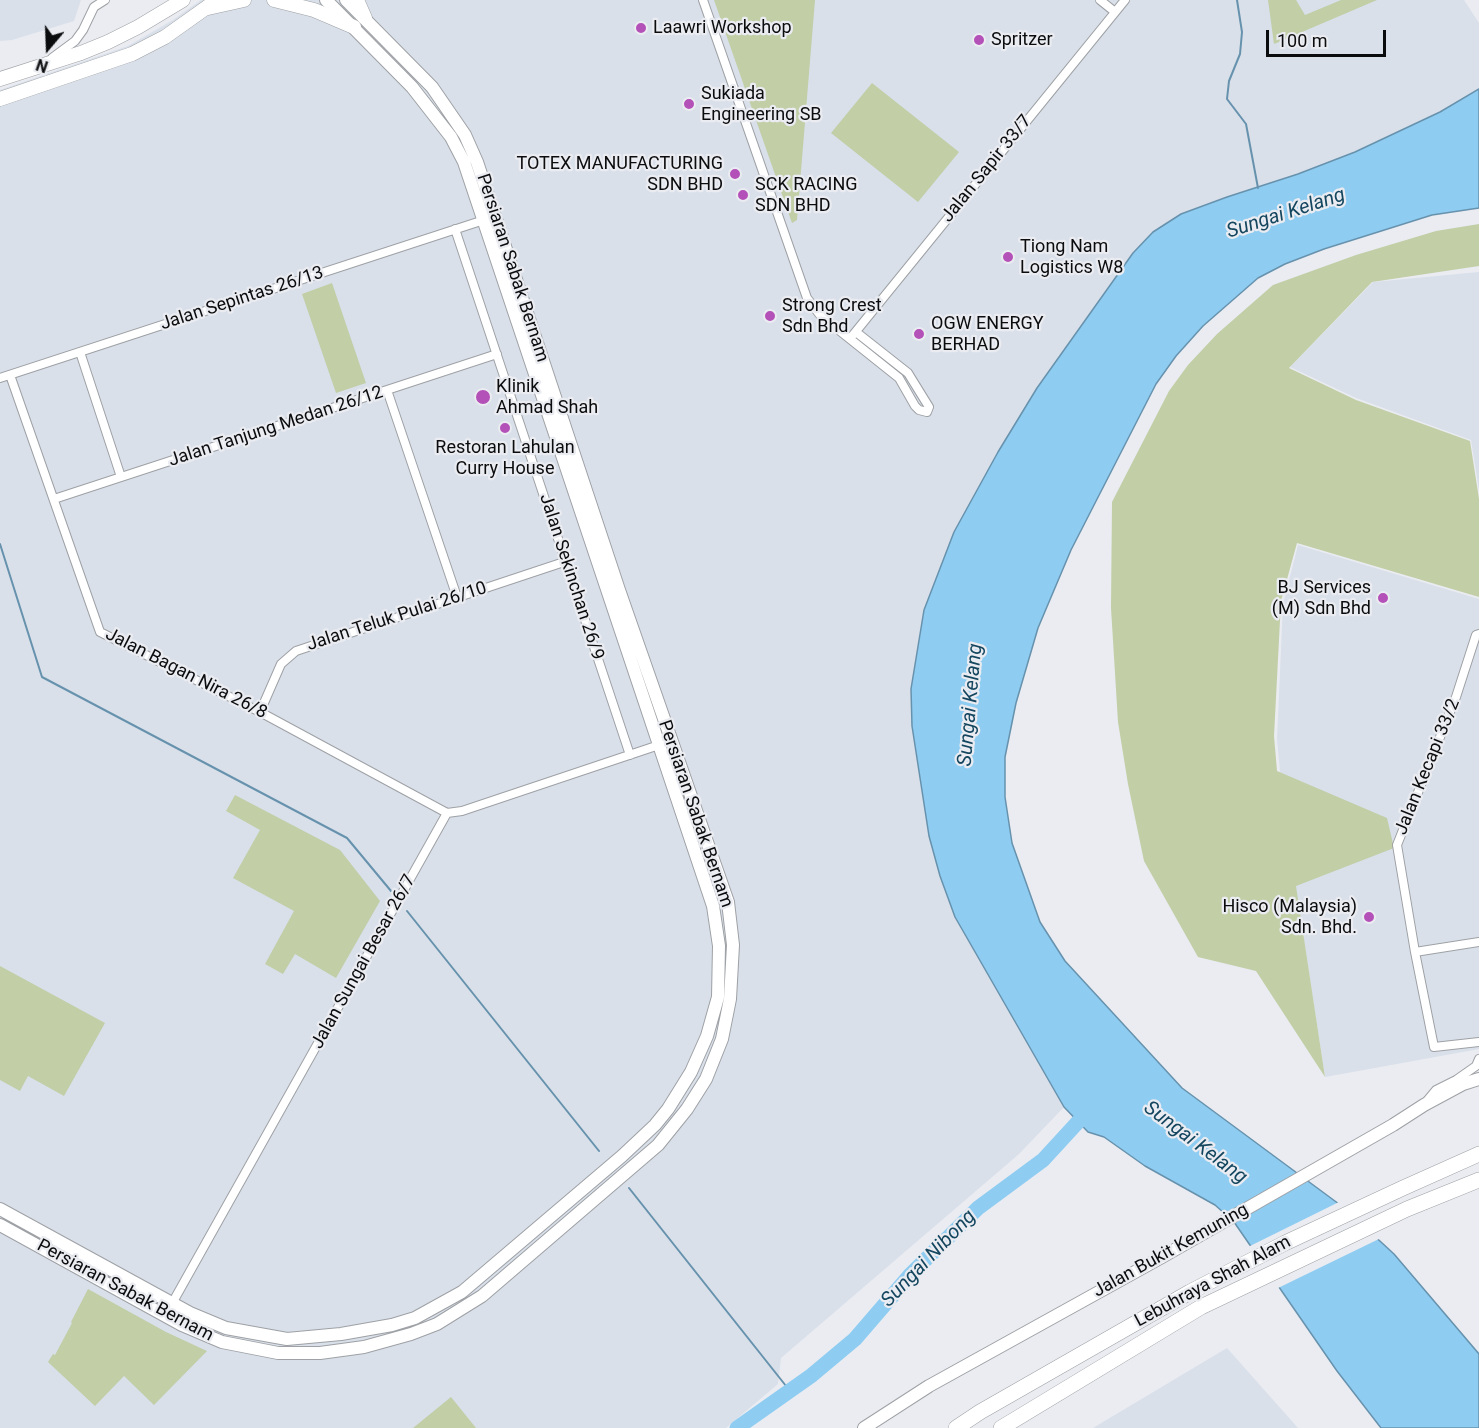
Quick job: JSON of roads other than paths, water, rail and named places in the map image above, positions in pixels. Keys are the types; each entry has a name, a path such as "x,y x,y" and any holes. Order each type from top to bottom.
{"highway":[{"name":"Lebuhraya Shah Alam","path":"956,1428 1190,1292 1285,1243 1479,1154"},
{"name":"Lebuhraya Shah Alam","path":"1001,1428 1202,1307 1407,1209 1479,1180"}],"main road":[{"path":"0,79 108,42 183,0"},
{"path":"0,99 132,54 165,37 217,0"},
{"path":"204,9 243,0"},
{"path":"274,0 360,23 357,0"}],"street":[{"name":"Persiaran Sabak Bernam","path":"0,1225 165,1316 234,1344 278,1353 344,1351 411,1334 428,1328 482,1296 658,1145 687,1109 706,1079 722,1040 730,999 733,945 728,902 671,741 477,162 465,135 432,87 360,23 326,0"},
{"name":"Persiaran Sabak Bernam","path":"0,1209 172,1304 226,1328 287,1339 341,1334 392,1325 415,1318 462,1292 638,1140 668,1109 692,1072 707,1036 718,997 719,946 713,906 464,162 451,137 360,23 346,0"},
{"path":"703,0 807,298 820,315 853,335 908,373 929,407 927,412 915,406 899,378 853,335"},
{"path":"1100,0 1115,12"},
{"name":"Jalan Sapir 33/7","path":"853,335 1125,0"},
{"path":"42,65 75,41 100,1"},
{"name":"Jalan Sepintas 26/13","path":"0,378 484,220"},
{"name":"Jalan Sekinchan 26/9","path":"455,229 630,755"},
{"path":"80,352 121,477"},
{"name":"Jalan Tanjung Medan 26/12","path":"54,499 497,354"},
{"name":"Jalan Bagan Nira 26/8","path":"10,375 100,632 260,712 447,813"},
{"path":"387,390 457,597"},
{"name":"Jalan Teluk Pulai 26/10","path":"260,712 281,664 296,651 567,561"},
{"name":"Jalan Kecapi 33/2","path":"1479,634 1476,635 1456,697 1397,845 1434,1047 1479,1042"},
{"path":"447,813 462,811 671,741"},
{"name":"Jalan Sungai Besar 26/7","path":"165,1316 447,813"},
{"path":"1415,952 1479,942"},
{"path":"1424,1105 1436,1090 1468,1072 1476,1066 1479,1059"},
{"name":"Jalan Bukit Kemuning","path":"864,1428 929,1386 1162,1257 1424,1105 1463,1084 1479,1079"},
{"path":"341,1334 344,1351"}],"water":[{"name":"Sungai Kelang","path":"1479,89 1479,208 1432,215 1324,249 1285,264 1258,278 1203,326 1176,356 1156,384 1071,550 1038,628 1016,703 1005,757 1005,797 1012,843 1040,922 1065,961 1182,1088 1343,1207 1394,1254 1479,1354 1479,1428 1381,1428 1337,1371 1234,1222 1215,1205 1145,1166 1104,1137 1088,1132 1064,1107 955,917 929,836 912,726 911,689 924,610 954,532 998,452 1037,388 1133,253 1153,232 1181,214 1355,152 1440,112"}],"waterway":[{"path":"1237,0 1242,32 1240,54 1229,81 1227,99 1246,124 1258,188"},
{"path":"0,544 42,677 347,838 391,891"},
{"path":"407,911 599,1151"},
{"name":"Sungai Nibong","path":"737,1428 812,1375 855,1339 911,1274 978,1208 1043,1160 1092,1109"},
{"path":"629,1188 790,1391"}],"place":[{"name":"Laawri Workshop","path":"641,28"},
{"name":"Spritzer","path":"979,40"},
{"name":"Sukiada Engineering SB","path":"689,104"},
{"name":"TOTEX MANUFACTURING SDN BHD","path":"735,174"},
{"name":"SCK RACING SDN BHD","path":"743,195"},
{"name":"Tiong Nam Logistics W8","path":"1008,257"},
{"name":"Strong Crest Sdn Bhd","path":"770,316"},
{"name":"OGW ENERGY BERHAD","path":"919,334"},
{"name":"Klinik Ahmad Shah","path":"483,397"},
{"name":"Restoran Lahulan Curry House","path":"505,428"},
{"name":"BJ Services (M) Sdn Bhd","path":"1383,598"},
{"name":"Hisco (Malaysia) Sdn. Bhd.","path":"1369,917"}]}
